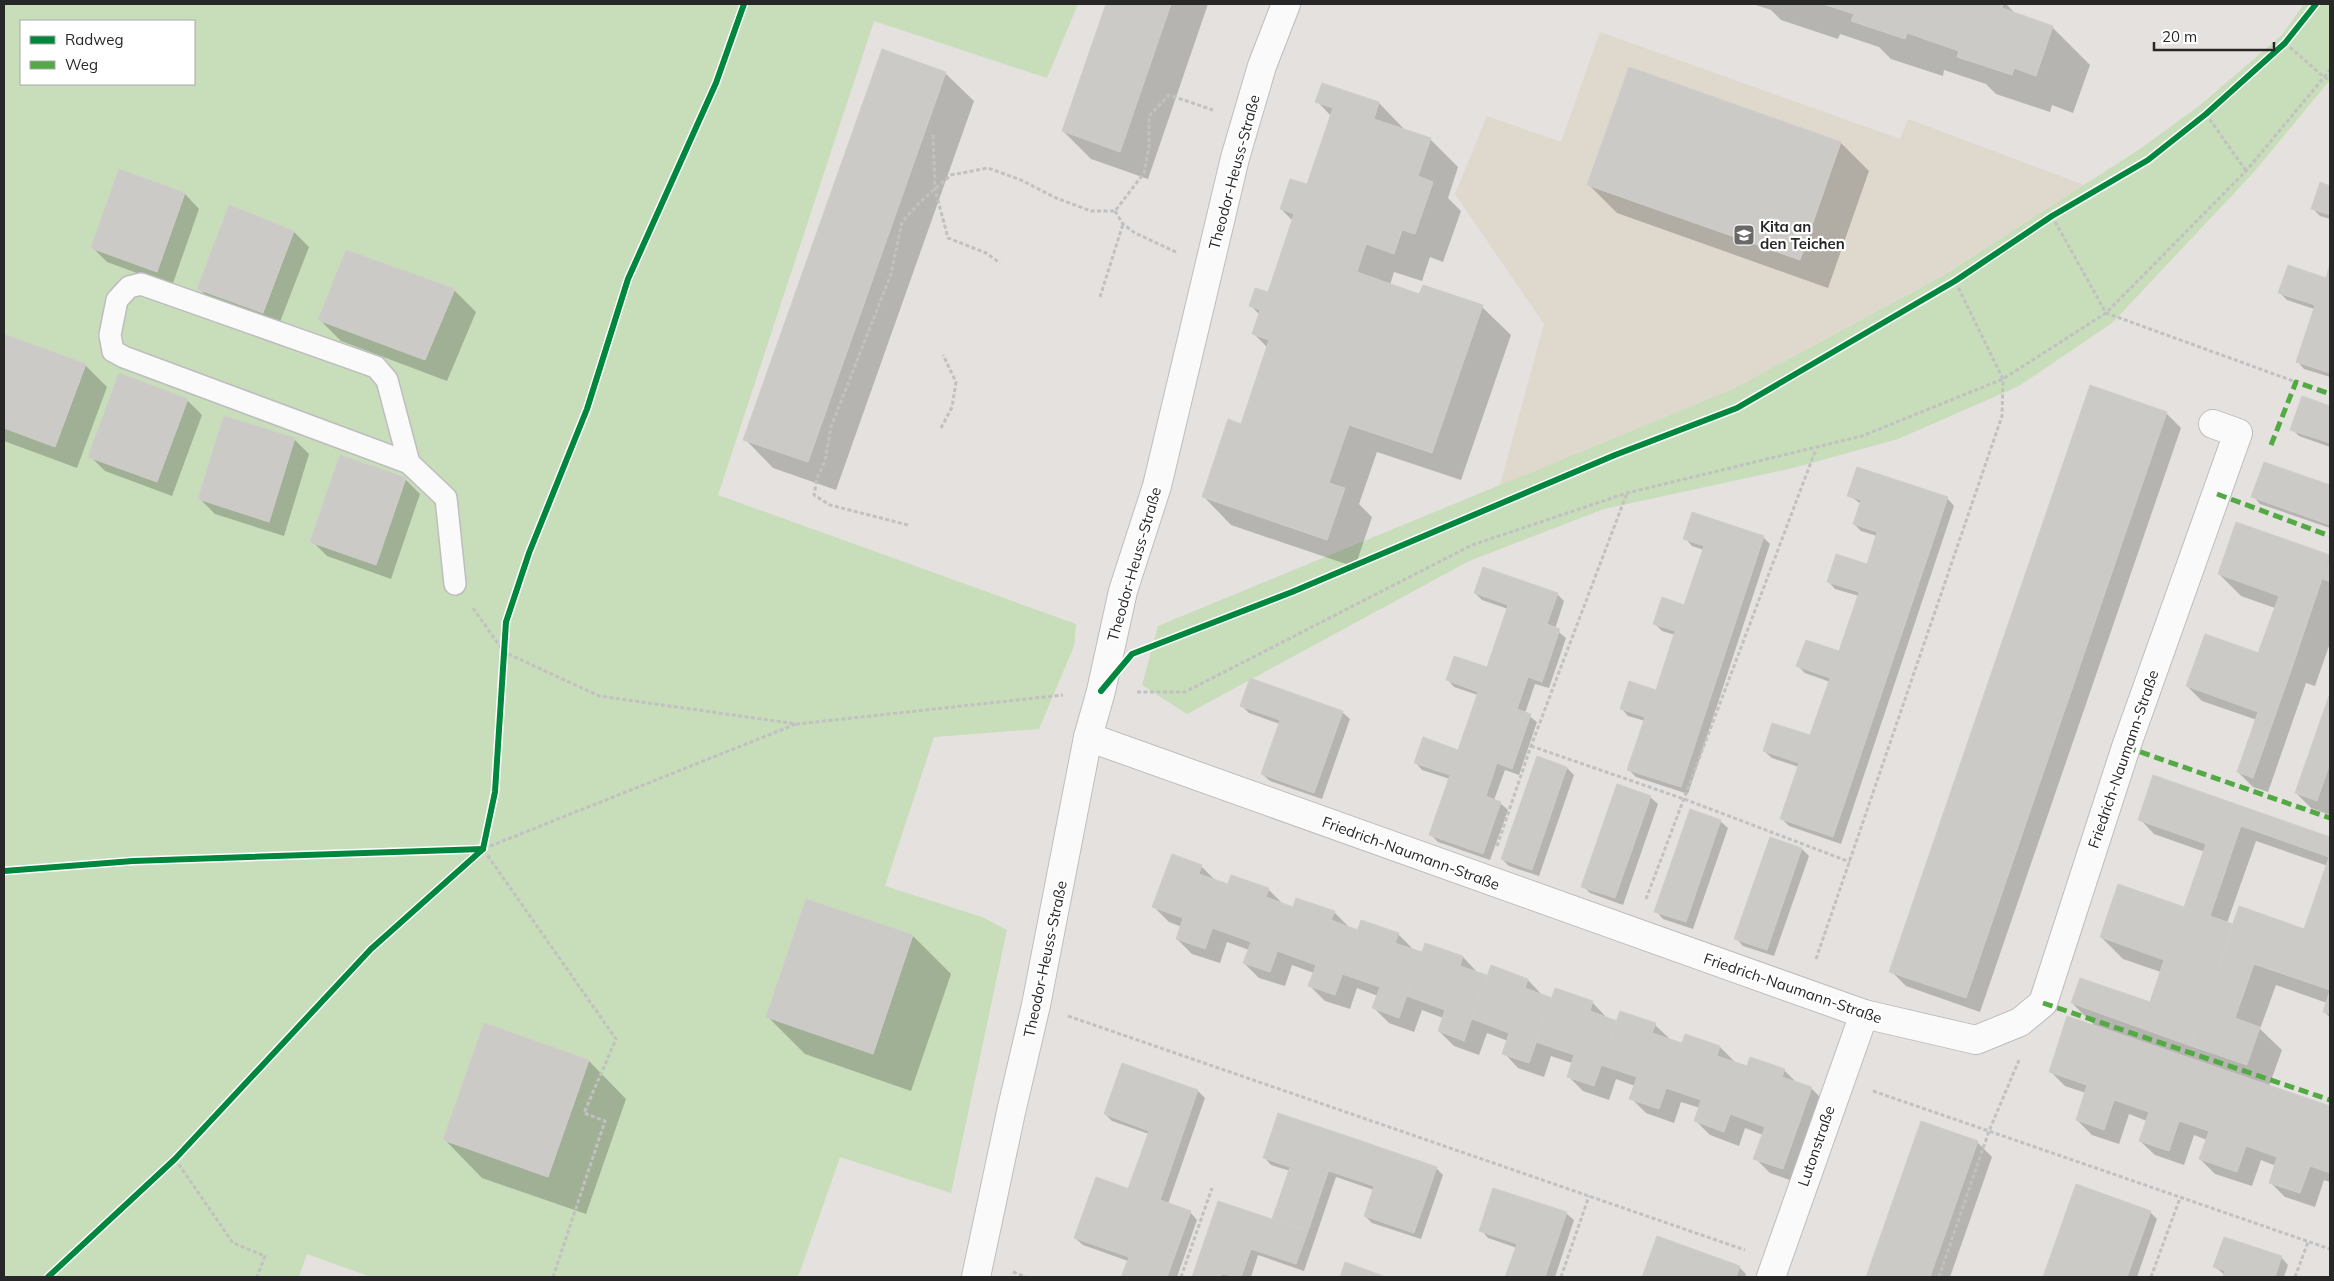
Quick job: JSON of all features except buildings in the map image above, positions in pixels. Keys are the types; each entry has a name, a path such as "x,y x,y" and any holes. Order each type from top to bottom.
{"street":[{"name":"Theodor-Heuss-Straße","path":"976,1277 1036,1006 1088,737 1101,691 1123,592 1157,486 1246,121 1262,66 1286,4"},
{"name":"Friedrich-Naumann-Straße","path":"1088,737 1864,1014 1976,1040 2020,1022 2043,1003 2126,747 2238,433 2213,424"},
{"name":"Lutonstraße","path":"1773,1269 1864,1014"}],"lane":[{"path":"409,464 386,380 376,368 141,284 128,286 117,300 110,335 113,351 124,357 409,464 446,498 455,584"}],"path":[{"path":"2278,50 2290,37"},
{"path":"2285,44 2324,78 2330,80"},
{"path":"455,584 504,652 599,696 796,724 1101,691 1185,692 1472,544 1627,493 1862,436 2003,379 2106,313 2246,171 2330,70"},
{"path":"1115,211 1144,173 1149,146 1149,116 1169,95 1246,121"},
{"path":"2198,120 2213,108"},
{"path":"2206,114 2246,171"},
{"path":"933,135 935,189 948,238 986,253 1000,264"},
{"path":"908,525 830,505 814,495 817,478 825,461 832,427 892,274 902,222 920,202 951,175 988,168 1021,180 1056,198 1091,211 1115,211"},
{"path":"1115,211 1123,224 1135,233 1167,249 1210,263"},
{"path":"2044,221 2060,211"},
{"path":"2052,216 2106,313 2296,382"},
{"path":"1100,296 1123,224"},
{"path":"1947,286 1963,275"},
{"path":"1805,993 2002,416 2003,379 1955,281"},
{"path":"941,428 952,407 956,382 942,355"},
{"path":"1633,932 1816,448"},
{"path":"1485,879 1531,746 1627,493"},
{"path":"553,1277 605,1121 584,1113 616,1039 483,849 796,724"},
{"path":"1531,746 1684,799 1850,862"},
{"path":"1036,1006 1589,1196 1773,1269"},
{"path":"1939,1277 1989,1131 2020,1058"},
{"path":"1839,1080 2330,1249"},
{"path":"174,1159 233,1243 265,1256 257,1277"},
{"path":"1181,1277 1212,1188"},
{"path":"1561,1277 1589,1196"},
{"path":"2151,1277 2180,1198"},
{"path":"2295,1277 2308,1242"}],"shaded area":[{"name":"Kita an den Teichen","path":"1600,32 1900,139 1908,119 2084,185 1941,276 1733,389 1500,485 1544,324 1455,194 1487,116 1561,142"}],"green space":[{"path":"4,4 1078,4 1047,78 874,21 718,495 1076,624 1074,646 1039,729 934,737 885,886 982,917 1007,930 951,1193 840,1157 798,1277 371,1277 307,1254 299,1277 4,1277","holes":["806,899 913,935 873,1054 766,1017","484,1024 589,1060 548,1177 443,1140"]},
{"path":"2304,4 2330,4 2330,80 2254,172 2112,323 2019,386 1898,439 1797,467 1604,509 1469,561 1187,714 1142,685 1158,626 1733,389 1942,276 2140,149 2199,106 2282,35"}],"marked path":[{"path":"2271,445 2296,382 2330,394"},
{"path":"2217,494 2330,536"},
{"path":"2126,747 2330,818"},
{"path":"2043,1003 2330,1100"}],"cycle path":[{"path":"48,1277 175,1159 371,949 483,849 495,792 506,622 529,553 587,409 628,279 716,83 744,4"},
{"path":"1101,691 1132,654 1292,592 1615,455 1737,408 1955,281 2052,216 2148,160 2206,114 2285,43 2316,4"},
{"path":"4,871 133,861 483,849"}],"place":[{"name":"Kita an den Teichen","path":"1744,235"}]}
